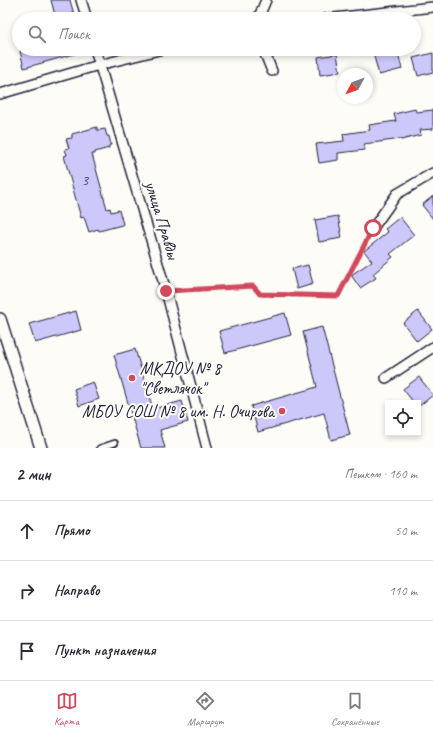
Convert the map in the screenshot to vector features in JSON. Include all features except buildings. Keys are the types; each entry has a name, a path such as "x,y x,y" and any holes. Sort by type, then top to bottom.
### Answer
{"street":[{"path":"81,0 84,12"},
{"path":"261,12 266,0"},
{"path":"388,12 433,7"},
{"name":"улица Правды","path":"97,56 166,291 207,448"},
{"path":"0,94 135,56"},
{"path":"266,56 272,71"},
{"path":"373,228 397,194 433,174"},
{"path":"0,319 41,448"},
{"path":"386,378 433,347"}],"lane":[{"path":"100,448 116,443"}],"path":[{"path":"166,291 253,286 260,294 338,296 373,228"}],"place":[{"name":"МКДОУ № 8 \"Светлячок\"","path":"132,378"},
{"name":"МБОУ СОШ № 8 им. Н. Очирова","path":"282,411"}],"route":[{"path":"166,291 253,286 260,294 338,296 373,228"}]}
